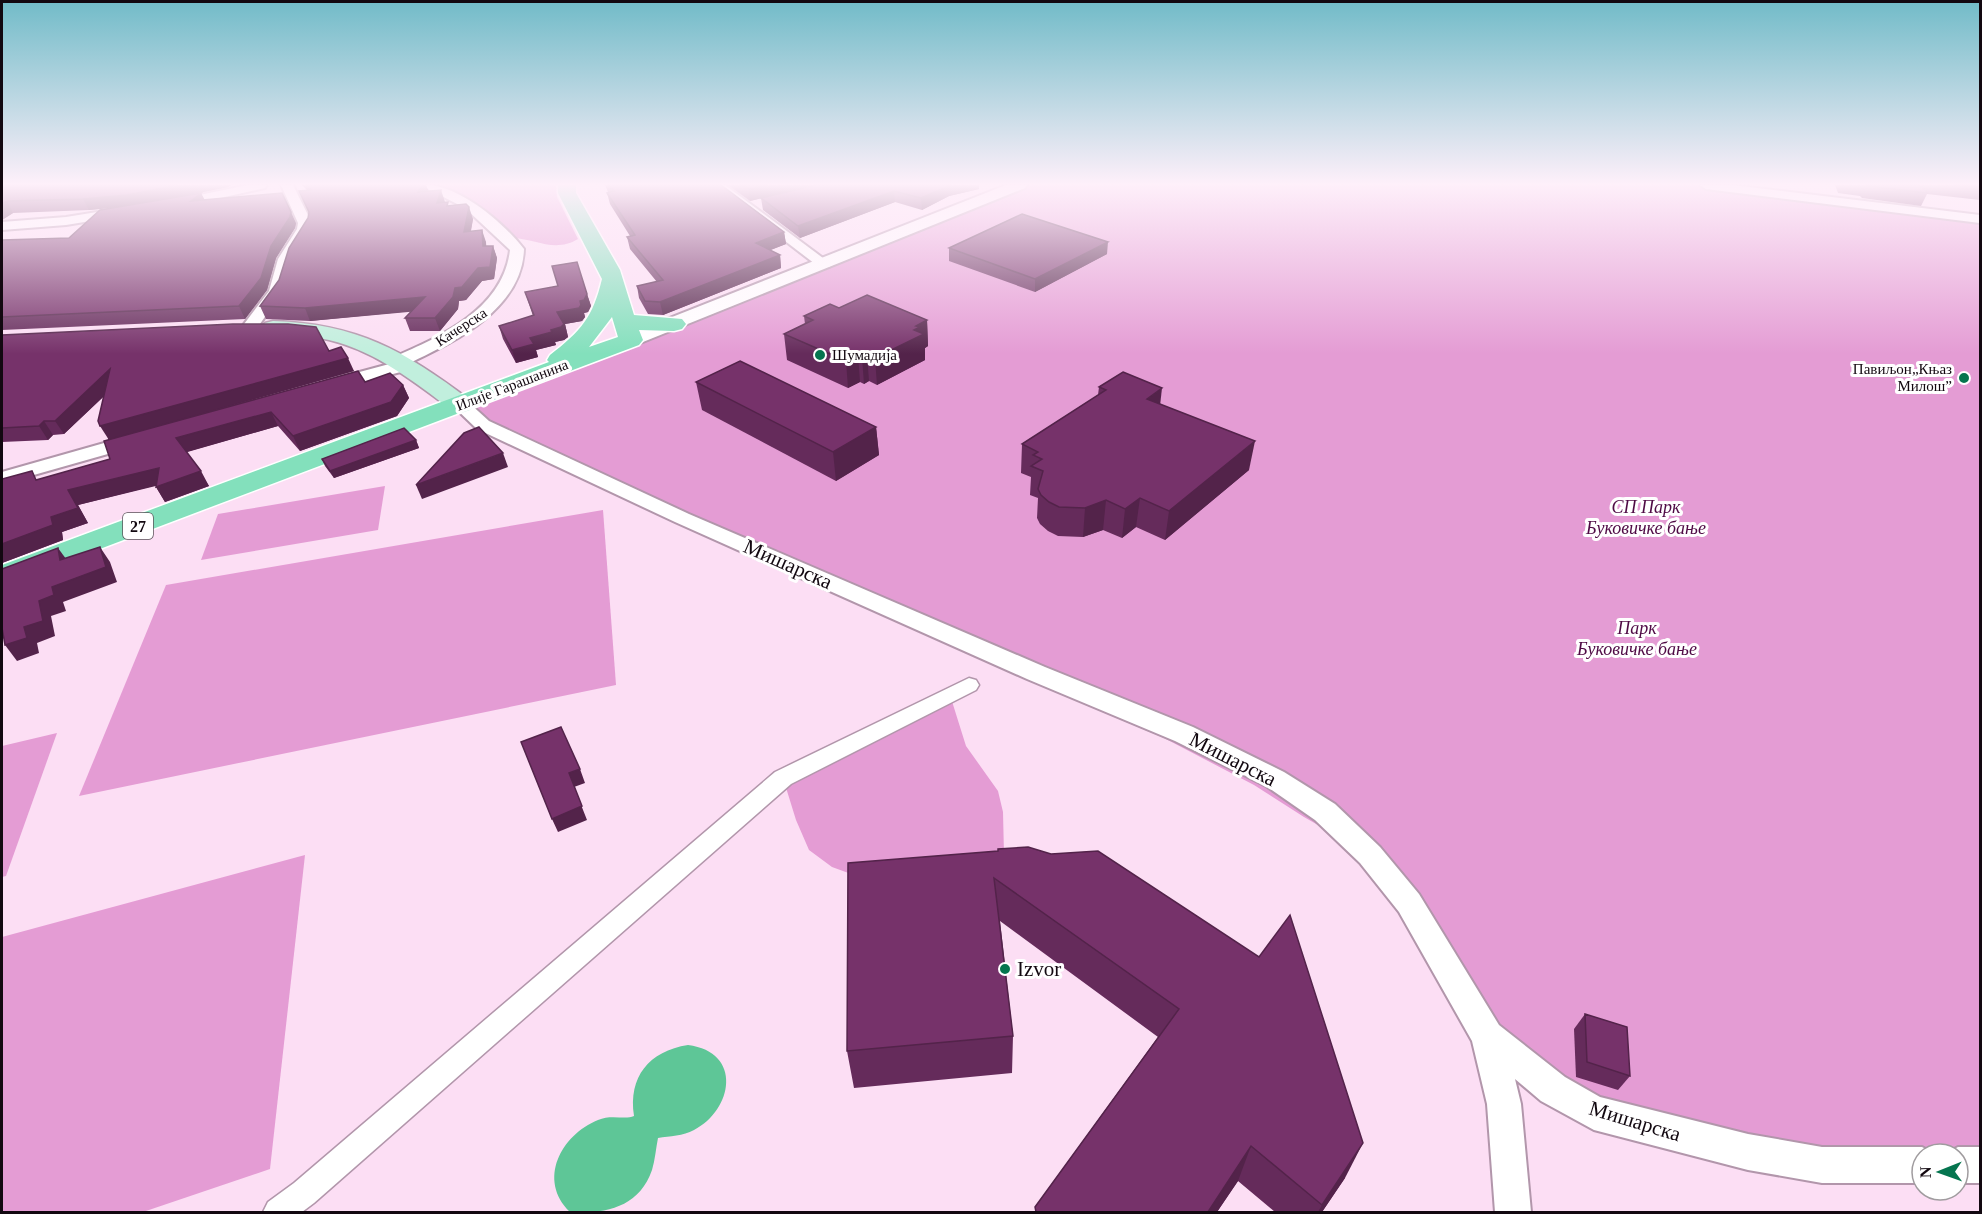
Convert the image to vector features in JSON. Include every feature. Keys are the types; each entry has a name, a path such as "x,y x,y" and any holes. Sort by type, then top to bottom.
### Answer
{"main road":[{"path":"593,242 621,298 624,335"},
{"name":"27","path":"538,375 566,355 600,322 609,301 613,278"},
{"path":"600,322 605,334 624,335 644,324 674,324"},
{"path":"239,328 306,328 341,335 371,345 403,363 461,405"},
{"name":"Илије Гарашанина","path":"2,576 461,405 538,375 624,335"}],"street":[{"path":"239,328 276,291 285,259 296,242"},
{"name":"Качерска","path":"403,363 453,334 491,307 512,277 517,249 509,242"},
{"path":"797,242 824,264"},
{"path":"674,324 878,242"},
{"path":"314,391 403,363"},
{"name":"Мишарска","path":"461,405 483,425 672,513 1036,673 1184,734 1275,779 1325,812 1371,855 1409,903 1487,1036 1553,1089 1594,1113 1748,1152 1822,1166 1910,1166"},
{"path":"2,478 152,436"},
{"path":"278,1212 304,1193 783,778 969,685"},
{"path":"1487,1036 1504,1104 1513,1212"}],"green space":[{"path":"534,242 573,242 561,245"},
{"name":"Парк Буковичке бање","path":"875,242 1980,242 1980,1165 1970,1165 1970,1142 1910,1142 1910,1163 1594,1113 1520,1064 1370,855 1254,785 1164,738 1088,706 1036,673 483,425 461,405"},
{"path":"385,486 378,530 201,560 218,514"},
{"path":"603,510 616,685 79,796 166,585"},
{"path":"950,695 966,746 998,791 1003,812 1004,855 873,882 832,867 809,850 796,820 783,778"},
{"path":"57,733 6,876 2,877 2,746"},
{"path":"305,855 270,1169 143,1212 2,1212 2,937"}],"shaded area":[{"path":"688,1045 706,1050 718,1058 724,1070 726,1083 724,1096 717,1109 707,1121 690,1132 658,1138 652,1170 646,1183 630,1200 609,1209 570,1212 560,1199 555,1186 558,1160 564,1147 573,1136 598,1120 608,1117 634,1116 634,1089 644,1068 662,1053"}],"building":[{"path":"2,242 274,242 261,278 239,306 2,317"},
{"path":"293,242 483,242 483,246 493,246 490,267 478,268 462,287 455,288 453,297 435,318 405,318 425,297 305,308 260,306 279,280"},
{"path":"631,242 759,242 756,243 780,255 660,302 645,301 637,286 663,280"},
{"path":"963,242 1108,242 1035,279 949,248"},
{"path":"577,262 587,294 584,300 580,301 579,308 557,312 564,324 561,327 530,338 534,344 512,350 499,326 534,315 525,292 558,286 552,266"},
{"path":"867,295 927,320 916,326 920,327 914,330 924,334 875,358 858,355 846,361 784,334 813,320 804,316 830,304 839,308"},
{"path":"233,324 288,324 316,327 329,351 341,347 348,358 100,426 98,421 110,369 55,421 44,421 39,426 2,428 2,335"},
{"path":"740,361 876,427 833,452 696,382"},
{"path":"358,371 365,382 390,373 403,385 391,402 293,436 271,412 176,438 201,471 156,487 159,468 68,490 78,508 51,517 53,525 2,544 2,479 32,471 36,480 110,459 104,441"},
{"path":"1123,372 1162,388 1147,399 1255,441 1169,511 1140,498 1125,509 1106,500 1085,508 1059,507 1049,502 1038,489 1043,471 1031,466 1042,459 1033,455 1038,452 1022,444 1106,390 1099,387"},
{"path":"479,427 503,453 416,485 464,433"},
{"path":"404,428 416,440 330,471 322,459"},
{"path":"100,547 106,567 52,587 54,595 39,601 43,621 24,627 27,638 5,645 2,628 2,569 58,548 60,560"},
{"path":"561,727 580,769 569,773 582,806 552,819 521,742"},
{"path":"1028,847 1051,854 1098,851 1259,957 1290,915 1363,1143 1322,1205 1251,1146 1208,1212 1036,1212 1035,1207 1179,1009 994,878 1013,1036 847,1051 848,863"},
{"path":"1585,1014 1627,1027 1630,1076 1587,1062"}],"place":[{"name":"Шумадија","path":"820,355"},
{"name":"Павиљон„Књаз Милош”","path":"1964,378"},
{"name":"Izvor","path":"1005,969"}],"park label":[{"name":"СП Парк Буковичке бање","path":"1646,517"}]}
